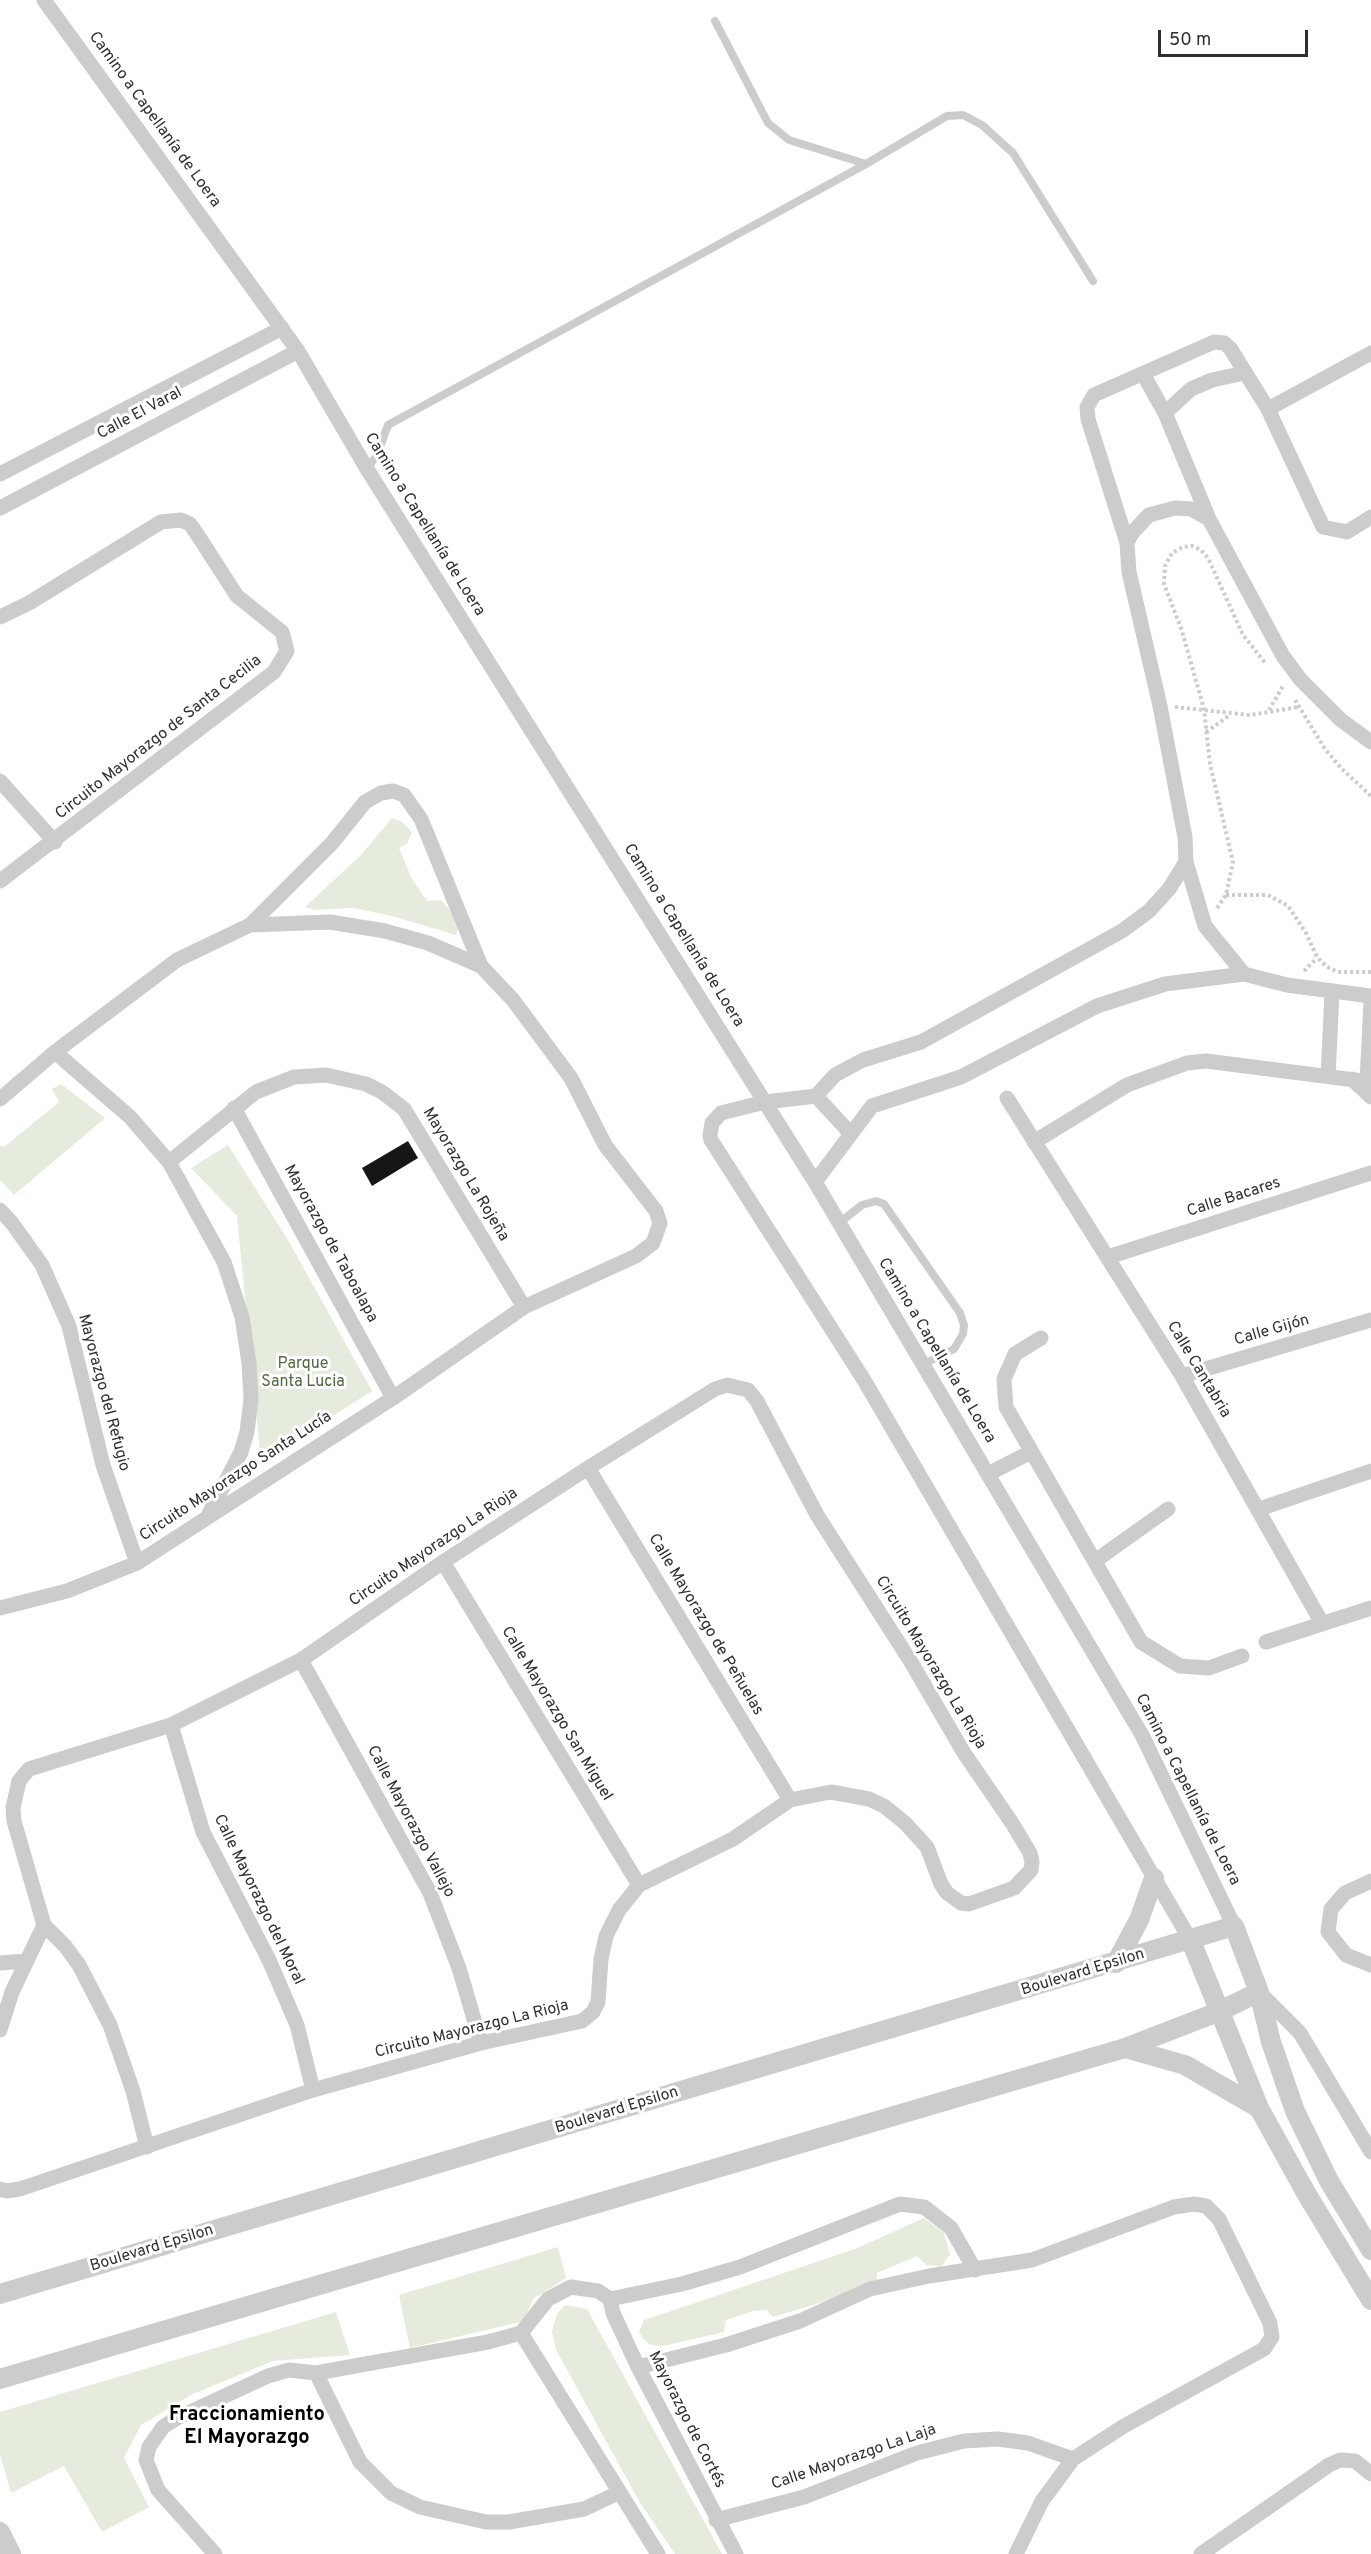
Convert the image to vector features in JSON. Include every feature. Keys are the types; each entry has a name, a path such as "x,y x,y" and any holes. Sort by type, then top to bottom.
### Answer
{"street":[{"name":"Camino a Capellanía de Loera","path":"44,0 298,351 367,469 815,1182 1142,1735 1234,1926"},
{"path":"0,474 282,328"},
{"path":"1244,974 1205,926 1186,862 1185,837 1160,706 1129,572 1127,543 1088,419 1087,407 1094,395 1214,342 1224,343 1230,348 1268,409 1323,527 1347,532 1371,517"},
{"name":"Calle El Varal","path":"0,508 298,351"},
{"path":"1268,409 1371,353"},
{"path":"1165,413 1191,389 1212,380 1245,373"},
{"path":"1143,374 1165,413 1209,519 1283,656 1300,679 1341,720 1371,742"},
{"path":"1127,543 1132,533 1149,515 1175,507 1191,509 1209,519"},
{"name":"Circuito Mayorazgo de Santa Cecilia","path":"0,617 29,603 161,522 171,519 190,524 237,596 282,632 286,643 282,662 274,672 55,842 0,881"},
{"path":"0,781 55,842"},
{"name":"Circuito Mayorazgo Santa Lucía","path":"0,1098 55,1052 177,960 250,925 332,843 365,802 381,793 393,791 404,795 421,819 481,966 513,1000 571,1078 605,1145 650,1202 660,1223 653,1243 636,1256 524,1307 393,1398 137,1563 67,1591 0,1608"},
{"path":"1186,862 1169,889 1149,911 1122,931 921,1042 863,1060 835,1075 816,1096 765,1102 721,1113 712,1123 711,1140 864,1380 1191,1941 1259,2108 1306,2193 1371,2300"},
{"name":"Circuito Mayorazgo Santa Lucía","path":"250,925 330,922 385,931 428,943 481,966"},
{"path":"815,1182 872,1106 961,1077 1098,1006 1165,984 1244,974 1332,993 1371,996"},
{"path":"1328,1076 1332,993"},
{"path":"1371,1003 1363,1081 1371,1097"},
{"path":"55,1052 130,1118 169,1162 224,1262 242,1317 249,1363 250,1399 247,1432 241,1452 207,1516"},
{"path":"1034,1142 1127,1085 1187,1063 1206,1061 1363,1081"},
{"name":"Mayorazgo La Rojeña","path":"169,1162 256,1092 294,1077 326,1075 366,1084 382,1092 404,1109 524,1307"},
{"path":"816,1096 851,1134"},
{"name":"Calle Cantabria","path":"1007,1098 1182,1376 1322,1623"},
{"name":"Mayorazgo de Taboalapa","path":"234,1108 393,1398"},
{"name":"Calle Bacares","path":"1107,1257 1371,1173"},
{"name":"Mayorazgo del Refugio","path":"0,1210 43,1267 69,1326 103,1465 137,1563"},
{"name":"Calle Gijón","path":"1182,1376 1371,1320"},
{"path":"1041,1338 1015,1354 1004,1379 1006,1407 1141,1641 1180,1666 1209,1668 1242,1656"},
{"name":"Circuito Mayorazgo La Rioja","path":"0,2189 20,2189 147,2147 313,2090 481,2043 574,2024 589,2016 597,2002 601,1959 606,1936 619,1910 639,1885 733,1839 790,1800 831,1792 869,1799 884,1806 922,1841 933,1859 941,1884 947,1893 961,1903 969,1904 1014,1888 1031,1870 1030,1853 964,1753 911,1662 817,1515 757,1401 748,1390 726,1385 716,1389 442,1562 302,1660 171,1725 29,1769 19,1781 12,1808 14,1821 44,1925 65,1946 79,1965 110,2025 133,2091 147,2147"},
{"path":"988,1474 1031,1452"},
{"name":"Calle Mayorazgo de Peñuelas","path":"588,1468 790,1800"},
{"path":"1259,1509 1371,1471"},
{"path":"1095,1561 1168,1509"},
{"name":"Calle Mayorazgo San Miguel","path":"442,1562 639,1885"},
{"path":"1266,1642 1371,1608"},
{"name":"Calle Mayorazgo Vallejo","path":"302,1660 430,1893 459,1968 481,2043"},
{"name":"Calle Mayorazgo del Moral","path":"171,1725 203,1832 269,1960 297,2025 313,2090"},
{"path":"1116,1963 1139,1920 1154,1878"},
{"path":"1371,1881 1345,1893 1332,1909 1328,1932 1346,1955 1371,1965"},
{"path":"1,2026 25,1961 44,1925"},
{"path":"1234,1926 1259,1992 1271,2042 1295,2111 1329,2181 1371,2250"},
{"name":"Boulevard Epsilon","path":"0,2294 1191,1941 1234,1926"},
{"path":"0,1963 25,1961"},
{"path":"0,2379 1125,2048 1218,2012 1259,1992"},
{"path":"1259,1992 1300,2033 1371,2152"},
{"path":"1125,2048 1185,2065 1259,2108"},
{"path":"214,2554 158,2490 146,2460 149,2447 163,2427 246,2384 290,2370 316,2373 412,2357 521,2333 548,2300 565,2289 584,2287 598,2291 610,2299 682,2284 740,2267 900,2204 924,2207 951,2228 975,2270"},
{"path":"638,2367 726,2345 800,2321 870,2289 1049,2255 1174,2207 1202,2205 1219,2219 1274,2332 1270,2342 1264,2349 1124,2426 1073,2459 1042,2500 1016,2554"},
{"name":"Mayorazgo de Cortés","path":"610,2299 613,2313 638,2367 716,2520 736,2554"},
{"path":"521,2333 618,2493 658,2554"},
{"path":"316,2373 360,2462 391,2493 420,2507 486,2522 509,2522 584,2509 618,2493"},
{"name":"Calle Mayorazgo La Laja","path":"716,2520 804,2497 917,2453 964,2441 998,2439 1028,2443 1073,2459"},
{"path":"1201,2554 1329,2465 1340,2460 1355,2461 1371,2474"},
{"path":"0,2532 11,2554"}],"lane":[{"path":"715,21 768,123 789,140 866,164"},
{"path":"367,469 376,455 388,425 866,164 947,116 963,116 982,125 1013,153 1093,281"},
{"path":"838,1223 862,1205 876,1201 884,1204 890,1209 960,1313 964,1325 963,1334 954,1349 924,1364"}],"path":[{"path":"1269,668 1243,635 1208,558 1201,550 1192,546 1183,547 1172,554 1165,566 1164,584 1181,628 1204,709 1212,774 1233,862 1226,895 1268,896 1288,906 1306,933 1317,957 1327,966 1338,972 1371,972"},
{"path":"1279,681 1288,691"},
{"path":"1269,710 1283,686"},
{"path":"1293,696 1325,749 1341,768 1371,796"},
{"path":"1160,706 1250,715 1269,710 1299,707"},
{"path":"1206,732 1231,714"}],"green space":[{"path":"392,818 402,822 412,832 407,844 399,848 412,879 427,901 441,900 450,910 458,929 456,935 392,916 353,908 316,910 305,907 360,856"},
{"path":"61,1084 105,1118 14,1195 0,1180 0,1145 4,1147 59,1102 52,1089"},
{"name":"Parque Santa Lucia","path":"228,1145 288,1240 372,1391 261,1462 237,1216 191,1168"},
{"path":"924,2218 944,2233 950,2254 942,2266 926,2265 917,2256 877,2273 877,2282 839,2297 773,2317 766,2310 753,2311 726,2320 724,2332 663,2346 651,2345 643,2339 639,2331 644,2320 855,2249"},
{"path":"558,2247 566,2278 533,2299 524,2321 410,2348 399,2295"},
{"path":"565,2305 587,2309 722,2554 675,2554 639,2501 556,2350 552,2331 557,2314"},
{"path":"336,2312 350,2355 273,2361 193,2394 141,2425 124,2458 149,2507 102,2532 64,2466 11,2493 0,2455 0,2412"}],"building":[{"path":"408,1141 418,1158 372,1186 362,1168"}],"district":[{"name":"Fraccionamiento El Mayorazgo","path":"247,2428"}]}
